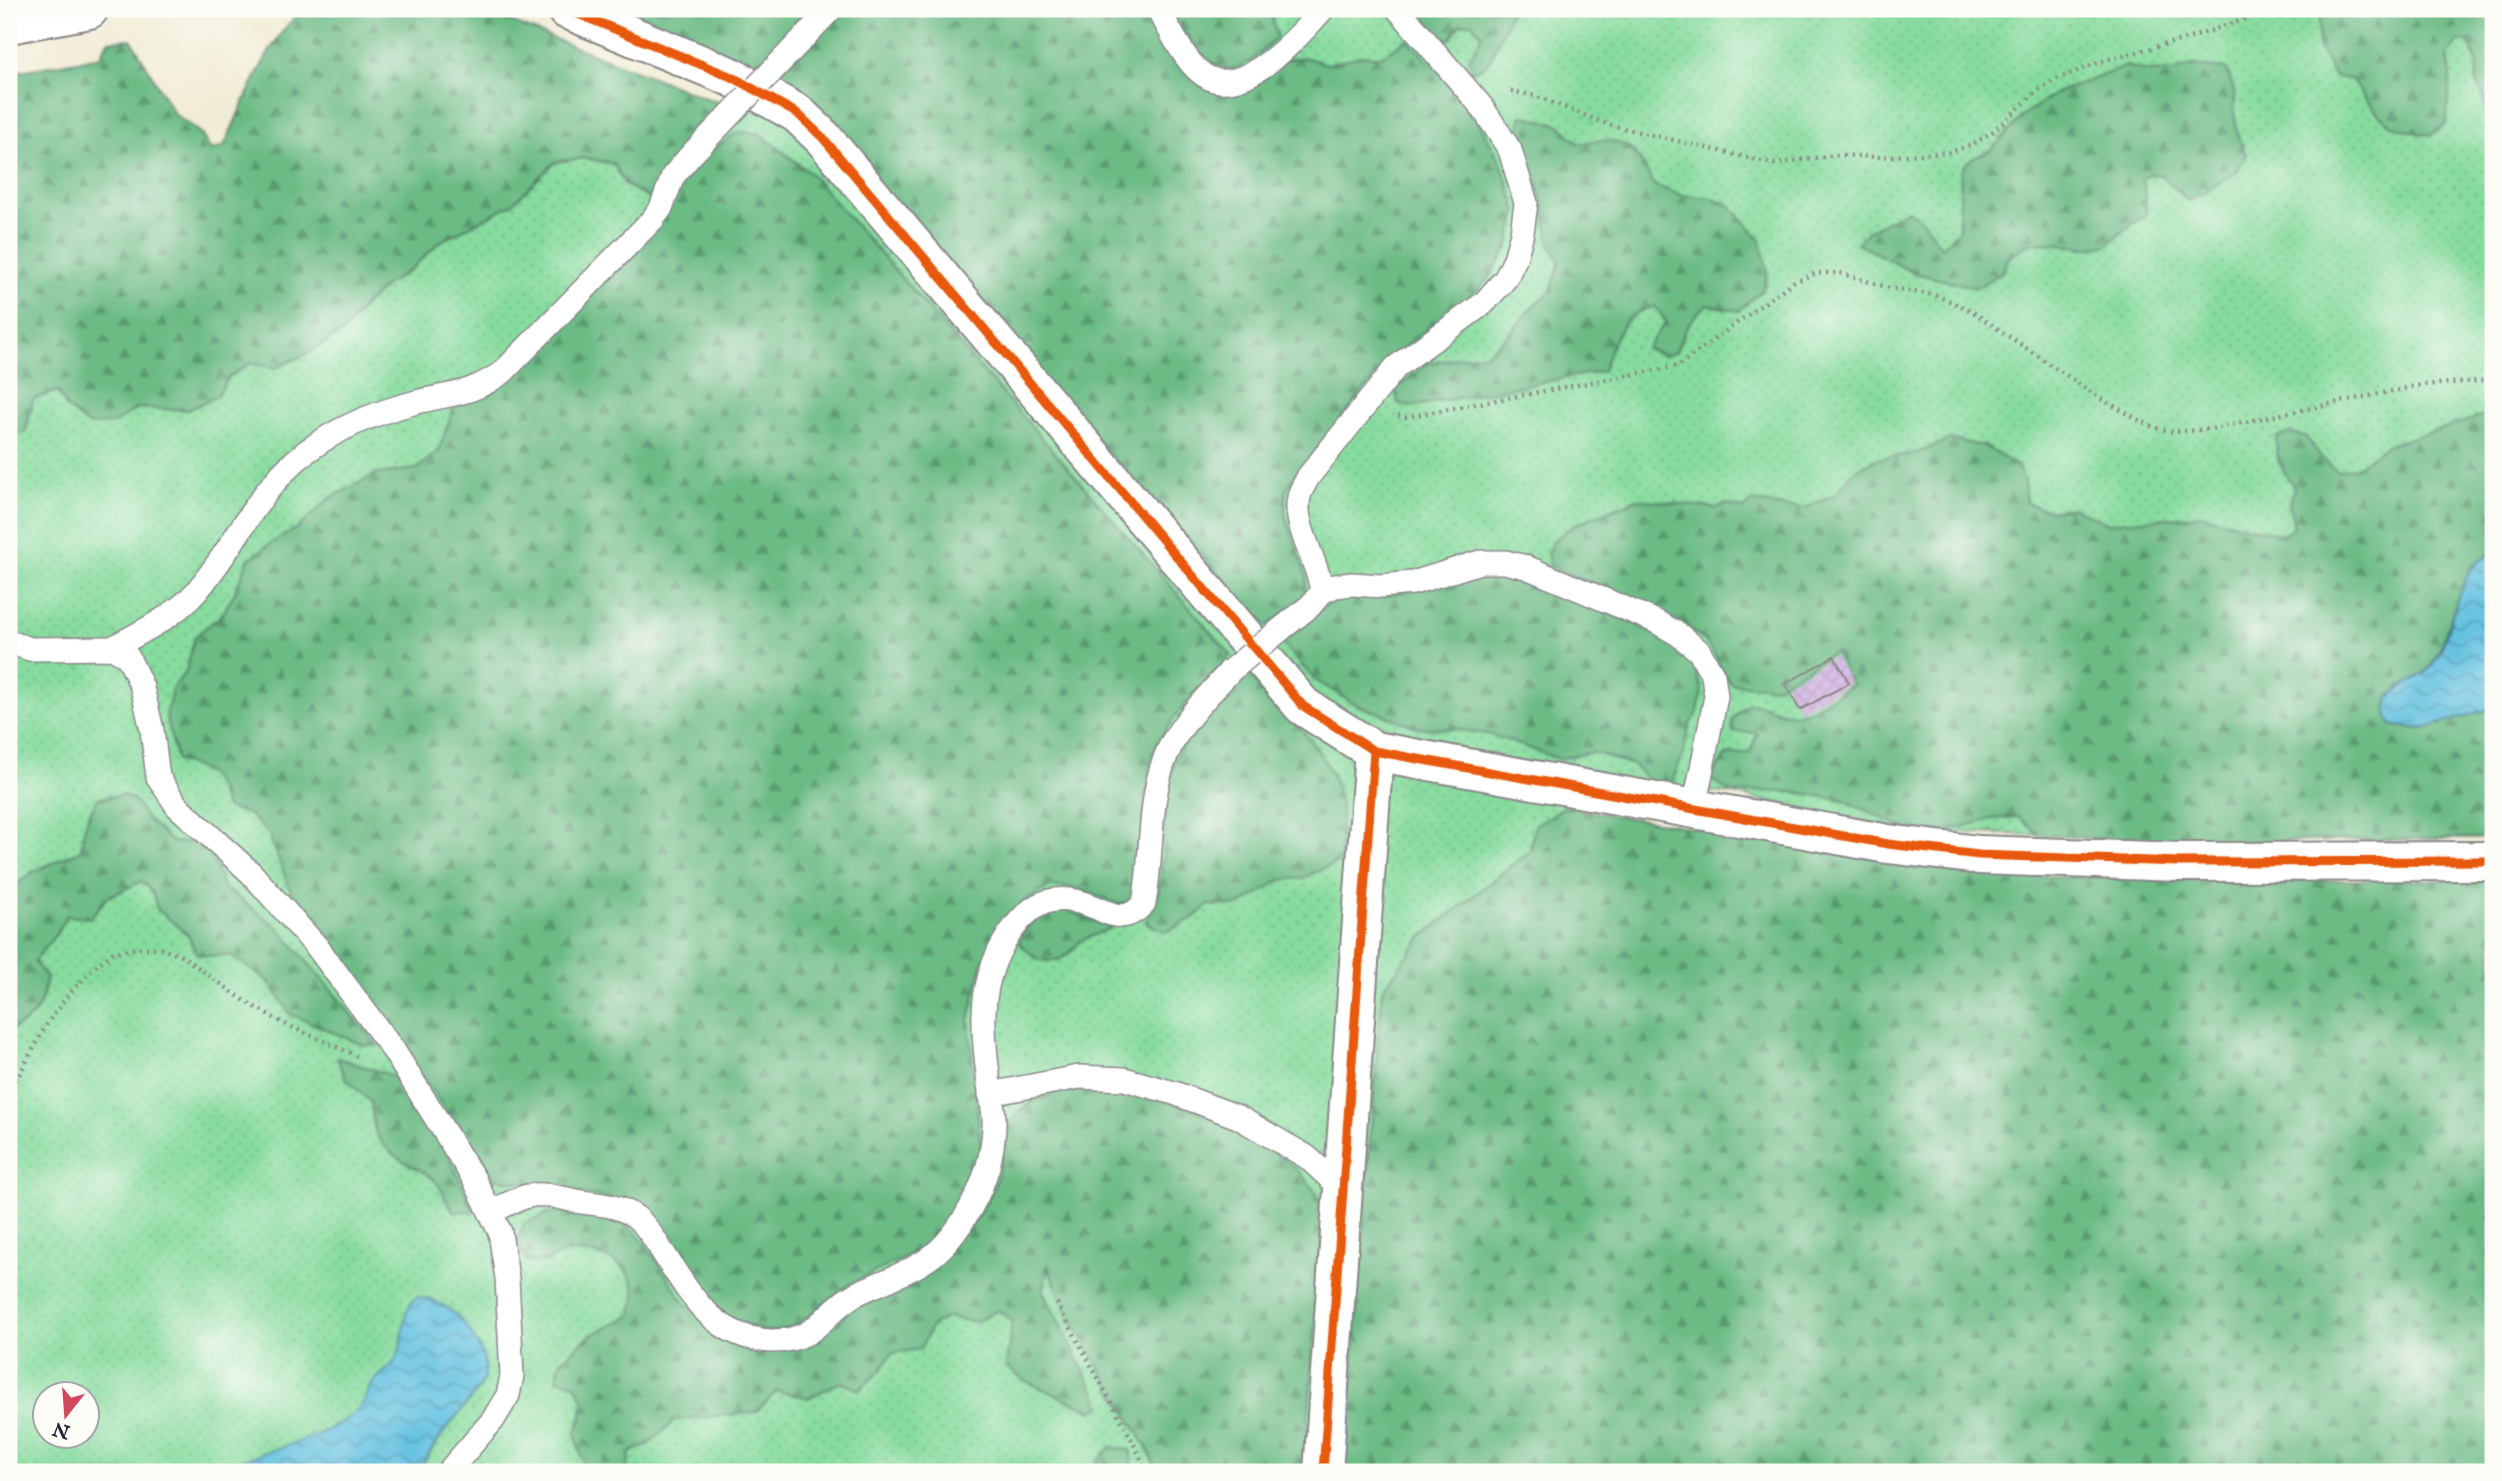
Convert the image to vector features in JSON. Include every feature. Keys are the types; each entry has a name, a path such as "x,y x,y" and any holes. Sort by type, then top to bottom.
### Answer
{"street":[{"path":"9,24 89,9"},
{"path":"566,9 734,78 798,114 832,149 1303,706 1374,751 1888,844 1979,855 2179,862 2493,861"},
{"path":"1322,1472 1374,751"}],"lane":[{"path":"9,642 30,649 112,648 169,615 194,594 264,494 293,462 321,441 353,424 413,403 466,393 503,372 652,220 661,208 673,176 831,9"},
{"path":"1158,9 1192,63 1209,78 1226,82 1243,79 1272,60 1323,9"},
{"path":"1322,592 1320,576 1297,511 1299,496 1308,477 1396,367 1484,303 1506,278 1515,259 1522,233 1526,203 1510,150 1482,107 1398,9"},
{"path":"490,1212 534,1195 621,1208 639,1219 691,1296 709,1317 727,1329 771,1340 793,1338 815,1329 851,1297 927,1260 949,1241 982,1187 990,1157 994,1125 983,1030 984,996 993,965 1008,936 1027,913 1048,899 1064,898 1083,902 1115,915 1125,916 1144,903 1157,785 1164,760 1184,724 1230,671 1310,606 1322,592 1335,586 1413,583 1480,562 1505,562 1526,567 1667,628 1699,651 1713,675 1716,696 1694,809"},
{"path":"112,648 128,657 142,687 152,730 158,777 177,806 251,873 310,938 394,1051 474,1179 500,1233 507,1278 512,1376 508,1395 493,1420 448,1472"},
{"path":"990,1094 1079,1077 1124,1079 1238,1117 1307,1157 1343,1191"}],"path":[{"path":"1459,81 1535,96 1610,125 1774,164 1835,155 1878,157 1951,152 1975,143 1992,132 2040,88 2057,79 2103,61 2193,37 2273,9"},
{"path":"1359,413 1406,417 1678,366 1793,282 1817,273 1840,273 1890,288 1935,295 1970,310 2101,399 2152,427 2173,432 2211,429 2421,385 2493,380"},
{"path":"9,1093 47,1024 68,995 112,953 136,948 159,948 182,956 245,1001 283,1023 350,1055 372,1060 394,1051"},
{"path":"1057,1303 1132,1440 1142,1461 1143,1472"}],"green space":[{"path":"327,9 478,9 724,105 665,170 651,199 625,185 614,164 585,158 555,162 512,204 441,241 411,269 386,285 344,331 304,355 275,368 251,363 229,377 217,396 188,410 137,408 113,424 88,425 66,407 58,391 33,399 26,431 9,441 9,73 100,57 108,41 131,39 174,114 200,133 211,150 224,146 257,74 290,23 300,14"},
{"path":"608,9 818,9 759,71"},
{"path":"818,9 2493,9 2493,838 2171,843 1911,831 1733,794 1670,787 1564,807 1535,825 1530,851 1422,937 1382,990 1344,1472 9,1472 9,441 26,431 33,399 58,391 66,407 113,424 137,408 159,408 217,396 229,377 251,363 275,368 304,355 344,331 386,285 411,269 441,241 512,204 555,162 585,158 614,164 625,185 665,170"},
{"path":"839,9 1144,9 1177,63 1200,86 1219,93 1253,86 1284,60 1304,57 1327,64 1361,56 1382,56 1407,39 1469,104 1501,163 1517,211 1509,245 1490,277 1470,297 1415,338 1378,373 1286,490 1285,514 1307,577 1304,596 1267,627 772,81"},
{"path":"1172,9 1270,9 1277,38 1250,62 1232,70 1205,61"},
{"path":"1411,9 1512,9 1491,58 1484,67 1473,71 1468,59 1482,35 1471,22 1459,25 1451,38 1441,43"},
{"path":"2320,9 2493,9 2493,120 2487,121 2483,96 2476,81 2478,65 2469,42 2459,41 2448,56 2451,75 2446,124 2431,135 2401,129 2383,119 2351,79 2335,77 2318,46"},
{"path":"2127,66 2148,72 2175,71 2193,66 2227,69 2235,94 2234,112 2239,139 2246,154 2237,172 2189,201 2160,175 2149,174 2143,179 2147,215 2107,245 2087,248 2053,243 2027,244 2007,259 2003,271 1977,288 1914,273 1857,243 1868,231 1908,210 1921,219 1942,248 1959,229 1961,171 1968,161 1992,149 2024,115 2056,93"},
{"path":"1522,116 1558,124 1579,144 1607,140 1617,142 1634,152 1654,185 1680,195 1713,198 1728,204 1760,239 1768,272 1763,289 1738,311 1708,305 1688,325 1676,352 1664,356 1646,348 1666,322 1656,307 1644,309 1627,321 1620,330 1603,371 1409,407 1398,403 1395,390 1428,363 1487,353 1510,334 1532,307 1551,291 1560,262 1550,244 1539,188 1517,135"},
{"path":"737,132 759,133 810,173 1231,655 1176,716 1151,758 1135,899 1121,905 1081,890 1048,887 1021,904 983,961 969,1020 981,1150 970,1184 956,1213 940,1236 920,1250 850,1284 794,1327 775,1332 750,1329 731,1319 706,1300 624,1201 494,1178 483,1166 372,1001 298,910 269,834 248,814 226,808 210,776 177,761 166,717 172,689 186,671 195,636 222,615 248,560 299,527 330,498 376,474 417,469 439,450 454,407 491,393 513,374 689,167"},
{"path":"2493,413 2493,555 2481,560 2471,571 2430,667 2398,687 2391,725 2423,729 2493,708 2493,838 2171,843 2040,835 2018,817 1992,819 1943,832 1911,831 1843,800 1794,792 1733,794 1710,779 1726,755 1750,753 1757,733 1733,732 1732,720 1748,703 1791,714 1798,713 1852,685 1835,652 1776,687 1732,684 1722,673 1715,655 1705,641 1681,622 1550,566 1547,553 1555,539 1576,524 1637,499 1716,508 1726,504 1744,509 1753,501 1805,508 1837,494 1852,472 1876,459 1917,453 1950,439 1986,447 2017,466 2024,479 2026,503 2050,511 2073,508 2107,523 2203,515 2282,535 2294,528 2289,502 2294,487 2280,463 2277,437 2290,433 2305,436 2320,456 2337,471 2357,467 2385,446"},
{"path":"1499,571 1525,578 1672,639 1692,661 1702,689 1698,712 1690,724 1683,754 1670,787 1647,779 1633,765 1592,752 1559,759 1492,735 1454,729 1419,728 1357,705 1315,680 1282,643 1333,599 1346,595 1383,597 1471,574"},
{"path":"1246,673 1303,731 1327,765 1340,802 1340,861 1303,878 1281,880 1238,906 1209,905 1192,919 1166,932 1146,923 1158,893 1161,877 1170,775 1188,735"},
{"path":"123,795 134,800 147,819 172,842 197,843 212,857 223,887 278,927 378,1046 363,1045 290,1014 269,982 230,955 197,954 188,935 157,909 153,893 142,881 108,897 90,918 66,916 58,932 34,961 47,978 40,1005 32,1016 9,1031 11,888 33,872 81,850 86,823 98,798"},
{"path":"1564,807 1980,874 2181,880 2493,880 2493,1472 1344,1472 1382,990 1422,937 1530,851 1535,825"},
{"path":"1062,908 1111,928 1080,941 1069,954 1056,961 1038,960 1019,943 1021,936 1035,920"},
{"path":"337,1058 400,1078 445,1148 474,1211 454,1212 432,1178 387,1149 377,1134 371,1102 346,1079"},
{"path":"1103,1088 1181,1105 1229,1124 1274,1151 1295,1168 1325,1207 1305,1459 1300,1472 1156,1472 1150,1453 1069,1316 1048,1268 1043,1291 1102,1406 1092,1411 1023,1380 1006,1366 1012,1321 998,1310 975,1322 947,1317 931,1327 921,1349 892,1353 881,1370 859,1390 841,1382 808,1398 777,1391 756,1412 675,1420 652,1442 630,1453 627,1472 586,1472 575,1434 582,1416 583,1400 575,1384 557,1379 560,1362 589,1336 630,1316 634,1288 630,1276 622,1267 598,1255 570,1252 545,1262 528,1262 517,1243 524,1224 550,1212 601,1214 623,1222 642,1239 686,1305 806,1344 827,1332 856,1305 971,1227 991,1193 999,1171 1005,1132 1016,1114 1033,1101 1056,1093"},
{"path":"1111,1447 1130,1450 1134,1472 1096,1472 1097,1461"}],"water":[{"path":"2493,555 2493,708 2423,729 2391,725 2387,704 2391,697 2428,670 2437,658 2469,572 2480,561"},
{"path":"416,1297 439,1303 458,1317 479,1346 485,1371 478,1390 442,1435 418,1472 217,1472 227,1464 320,1433 352,1414 363,1403 375,1380 395,1361 400,1349 405,1317"}],"building":[{"path":"1834,656 1849,683 1800,710 1785,684"}],"cycle path":[{"path":"566,9 734,78 798,114 823,138 1303,706 1374,751 1888,844 1979,855 2179,862 2493,861"},
{"path":"1323,1472 1374,751"}]}
